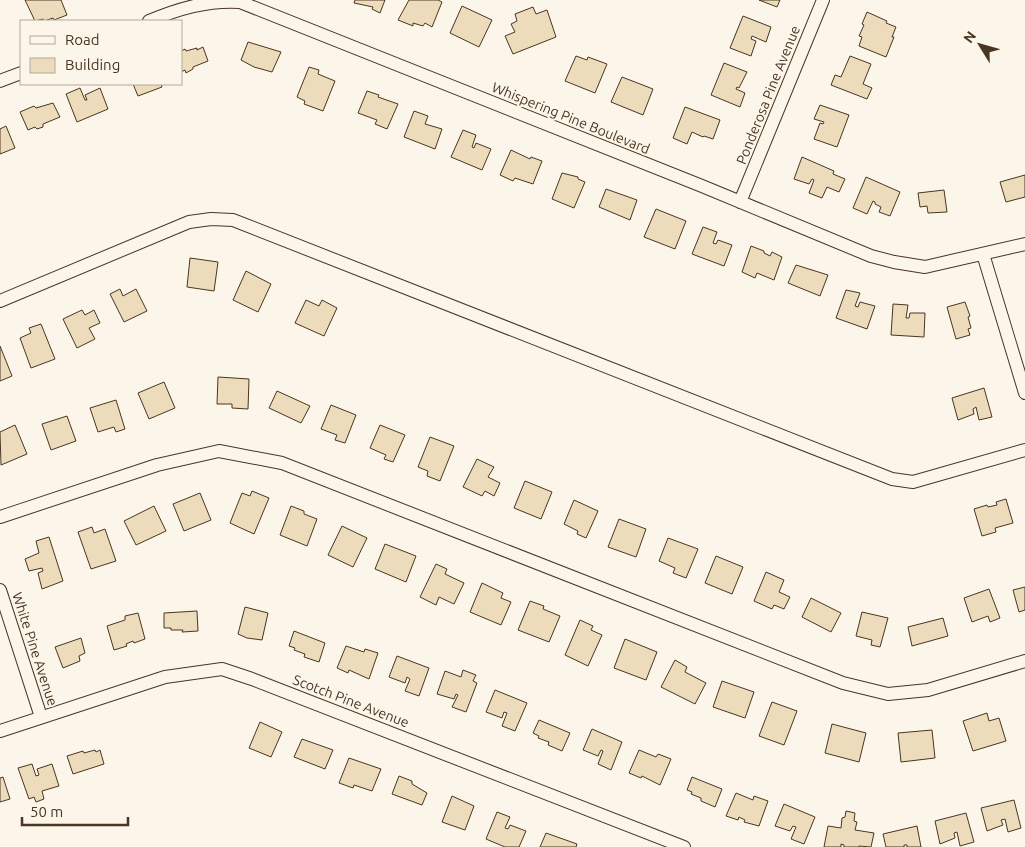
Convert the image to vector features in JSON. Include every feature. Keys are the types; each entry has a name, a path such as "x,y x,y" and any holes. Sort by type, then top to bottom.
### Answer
{"street":[{"name":"Ponderosa Pine Avenue","path":"740,202 823,0"},
{"name":"Whispering Pine Boulevard","path":"151,20 186,6 207,1 240,2 871,256 894,262 925,267 1025,244"},
{"path":"0,82 20,73"},
{"path":"0,301 190,222 211,218 233,220 892,478 913,482 1025,450"},
{"path":"983,254 1025,393"},
{"path":"0,517 157,465 219,451 282,463 843,683 888,694 928,690 1025,661"},
{"name":"White Pine Avenue","path":"0,590 41,717"},
{"name":"Scotch Pine Avenue","path":"0,731 165,677 222,669 262,682 684,847"}],"building":[{"path":"25,0 61,0 67,15 54,20 53,18 35,20"},
{"path":"355,0 385,0 380,13 372,9 373,7 354,3"},
{"path":"409,0 438,0 442,2 432,27 425,23 423,26 413,23 413,26 398,20"},
{"path":"759,0 780,0 777,7"},
{"path":"462,6 492,20 479,47 450,33"},
{"path":"533,7 536,14 547,10 556,37 513,54 505,36 515,32 511,24 517,21 515,14"},
{"path":"867,12 896,27 886,57 859,46 862,37 859,36"},
{"path":"743,16 771,27 766,42 752,36 751,39 756,41 751,56 730,48"},
{"path":"248,42 281,52 272,72 254,67 241,60"},
{"path":"203,47 208,61 193,67 193,69 186,73 185,70 182,72 182,50 197,48 197,50"},
{"path":"576,56 587,60 588,57 607,64 595,93 565,81"},
{"path":"850,56 871,64 863,84 872,88 867,99 831,85 835,75 841,77"},
{"path":"724,63 747,72 739,88 737,87 736,89 745,93 740,107 711,95"},
{"path":"309,67 319,70 318,74 335,81 323,111 304,104 305,101 297,97"},
{"path":"622,77 653,89 643,115 611,102"},
{"path":"133,85 161,85 162,87 138,96"},
{"path":"80,88 85,100 87,100 85,95 100,88 108,109 77,122 66,94"},
{"path":"367,91 398,104 387,129 375,124 377,120 358,113"},
{"path":"53,103 60,117 43,124 43,127 37,129 35,127 28,130 20,112 34,106 36,108"},
{"path":"820,105 849,115 837,147 814,139 820,123 823,124 824,122 814,119"},
{"path":"685,107 720,120 713,139 692,132 687,144 673,138"},
{"path":"414,111 428,116 425,124 442,129 435,149 404,137"},
{"path":"6,126 15,148 0,154 0,129"},
{"path":"463,130 476,135 472,147 474,148 476,143 491,149 482,170 451,157"},
{"path":"511,150 530,159 531,157 542,161 533,184 515,178 513,181 500,175"},
{"path":"802,157 834,171 833,174 845,179 839,192 827,187 822,198 809,193 814,180 812,179 809,184 794,179"},
{"path":"562,173 578,177 578,179 585,182 574,208 552,199"},
{"path":"1025,175 1025,197 1006,202 1000,182"},
{"path":"866,177 900,192 890,216 879,212 881,207 873,201 867,214 853,208"},
{"path":"606,189 637,200 630,220 599,207"},
{"path":"944,190 947,212 928,213 927,206 920,207 918,193"},
{"path":"656,209 686,221 675,249 644,237"},
{"path":"703,227 717,232 713,243 716,244 718,240 732,245 724,266 692,254"},
{"path":"751,246 764,251 764,253 770,256 772,252 782,257 774,280 757,273 755,278 742,272"},
{"path":"190,258 218,262 214,291 187,287"},
{"path":"796,265 828,275 820,296 788,283"},
{"path":"246,271 271,284 258,312 233,300"},
{"path":"120,289 123,296 136,289 147,311 124,322 110,294"},
{"path":"846,290 860,293 855,306 858,307 860,302 875,306 867,329 836,318"},
{"path":"306,300 319,306 322,300 337,308 324,336 295,323"},
{"path":"965,302 970,316 968,317 971,328 968,329 970,335 956,339 947,307"},
{"path":"893,304 908,305 906,318 909,318 910,313 925,313 924,337 891,335"},
{"path":"82,310 85,315 94,310 100,323 89,328 95,339 77,348 63,319"},
{"path":"41,324 55,359 31,368 20,338 31,333 29,328"},
{"path":"0,346 12,376 0,381"},
{"path":"218,377 249,379 248,409 232,408 232,404 217,404"},
{"path":"164,382 175,408 149,419 138,393"},
{"path":"984,388 992,417 979,420 976,407 973,409 974,414 958,420 952,398"},
{"path":"277,391 310,406 301,423 269,408"},
{"path":"116,400 125,429 116,432 114,427 98,432 90,408"},
{"path":"331,405 356,415 345,443 335,440 337,435 321,429"},
{"path":"67,416 76,441 51,450 42,424"},
{"path":"15,425 27,454 1,465 0,432"},
{"path":"380,425 405,435 393,462 384,459 386,455 370,448"},
{"path":"430,437 454,446 440,481 427,476 428,471 418,467"},
{"path":"477,459 494,467 488,477 500,483 494,496 485,491 482,496 463,487"},
{"path":"525,481 552,492 541,519 514,508"},
{"path":"252,491 269,498 254,534 230,523 242,493 250,496"},
{"path":"200,493 211,520 184,531 173,504"},
{"path":"1006,499 1013,523 995,528 996,532 982,536 974,509 987,505 988,507 997,505 996,502"},
{"path":"574,500 598,511 586,538 577,534 578,531 564,524"},
{"path":"154,506 166,531 136,545 124,521"},
{"path":"291,506 317,519 307,546 280,535"},
{"path":"619,519 646,529 636,557 608,547"},
{"path":"342,526 367,538 353,567 328,555"},
{"path":"92,527 94,533 105,529 116,561 91,569 78,532"},
{"path":"49,537 63,581 42,589 38,573 43,571 42,568 29,571 25,559 39,553 36,541"},
{"path":"668,538 698,549 686,578 673,573 675,568 659,561"},
{"path":"385,544 416,556 406,582 375,569"},
{"path":"716,556 743,567 732,594 705,583"},
{"path":"436,564 447,569 445,574 464,583 454,604 439,597 436,605 420,597"},
{"path":"766,572 784,580 779,592 790,597 784,609 774,605 772,609 754,601"},
{"path":"482,583 503,593 501,598 511,602 501,625 470,612"},
{"path":"1025,587 1025,610 1019,612 1013,590"},
{"path":"989,589 1000,618 990,622 988,616 972,622 964,598"},
{"path":"811,598 841,613 831,632 802,617"},
{"path":"530,601 544,606 543,609 560,616 549,642 518,630"},
{"path":"245,607 268,613 262,640 247,638 238,634"},
{"path":"197,611 198,631 182,632 183,630 164,628 164,613"},
{"path":"862,612 888,618 880,647 871,645 872,640 856,636"},
{"path":"138,613 145,639 134,643 133,641 126,644 127,646 114,650 107,626 125,620 125,616"},
{"path":"943,618 948,636 912,646 908,627"},
{"path":"580,620 593,626 591,630 602,635 588,666 565,655"},
{"path":"294,631 325,643 319,662 304,657 305,654 289,646"},
{"path":"81,638 85,653 79,656 80,661 63,668 55,647"},
{"path":"625,639 657,652 646,680 614,668"},
{"path":"346,646 364,652 365,649 378,653 369,679 349,670 348,673 337,668"},
{"path":"397,656 429,668 419,696 405,691 410,679 407,677 405,683 389,677"},
{"path":"675,660 687,667 685,672 706,683 695,704 661,687"},
{"path":"463,670 476,675 473,681 477,683 466,712 452,707 458,695 456,694 454,699 437,694 445,671 461,677"},
{"path":"722,681 754,692 745,718 713,707"},
{"path":"495,690 527,703 515,731 502,726 507,713 504,712 502,718 486,712"},
{"path":"772,702 797,711 784,745 759,736"},
{"path":"987,713 989,721 999,718 1006,741 973,751 963,721"},
{"path":"539,720 570,733 562,751 548,745 549,742 538,738 539,736 533,733"},
{"path":"260,722 282,732 271,757 249,748"},
{"path":"832,724 866,733 859,762 825,753"},
{"path":"592,729 622,742 611,770 598,764 603,751 601,750 598,756 583,750"},
{"path":"932,730 935,758 901,762 898,733"},
{"path":"302,739 333,750 325,769 294,757"},
{"path":"95,750 96,752 100,750 104,764 73,774 67,756 83,751 84,753"},
{"path":"639,750 656,757 658,754 671,759 660,785 642,776 641,778 629,773"},
{"path":"349,758 381,769 372,791 354,785 353,788 339,783"},
{"path":"32,764 36,776 39,775 37,769 52,764 59,786 42,791 44,799 36,802 34,797 29,799 18,768"},
{"path":"399,776 412,781 412,784 427,793 422,805 392,794"},
{"path":"3,777 10,799 0,802 0,778"},
{"path":"692,777 722,789 715,807 701,801 701,798 687,790"},
{"path":"736,793 753,800 754,796 768,801 759,826 744,822 745,820 739,817 738,820 726,816"},
{"path":"452,796 474,806 465,830 442,822"},
{"path":"1014,800 1021,828 1008,832 1005,819 1001,820 1003,825 987,831 981,808"},
{"path":"784,804 815,817 804,844 791,839 796,827 793,826 790,831 775,826"},
{"path":"846,811 855,813 854,821 857,822 855,830 874,833 871,847 844,847 841,844 841,847 824,847 828,826 841,828 842,818 845,817"},
{"path":"497,812 510,817 505,828 508,829 510,825 526,831 519,847 505,847 486,839"},
{"path":"966,813 974,842 960,846 957,832 954,833 955,838 940,844 935,821"},
{"path":"917,826 921,847 907,847 907,845 904,845 904,847 886,847 883,834"},
{"path":"546,833 577,844 576,847 540,847"}]}
